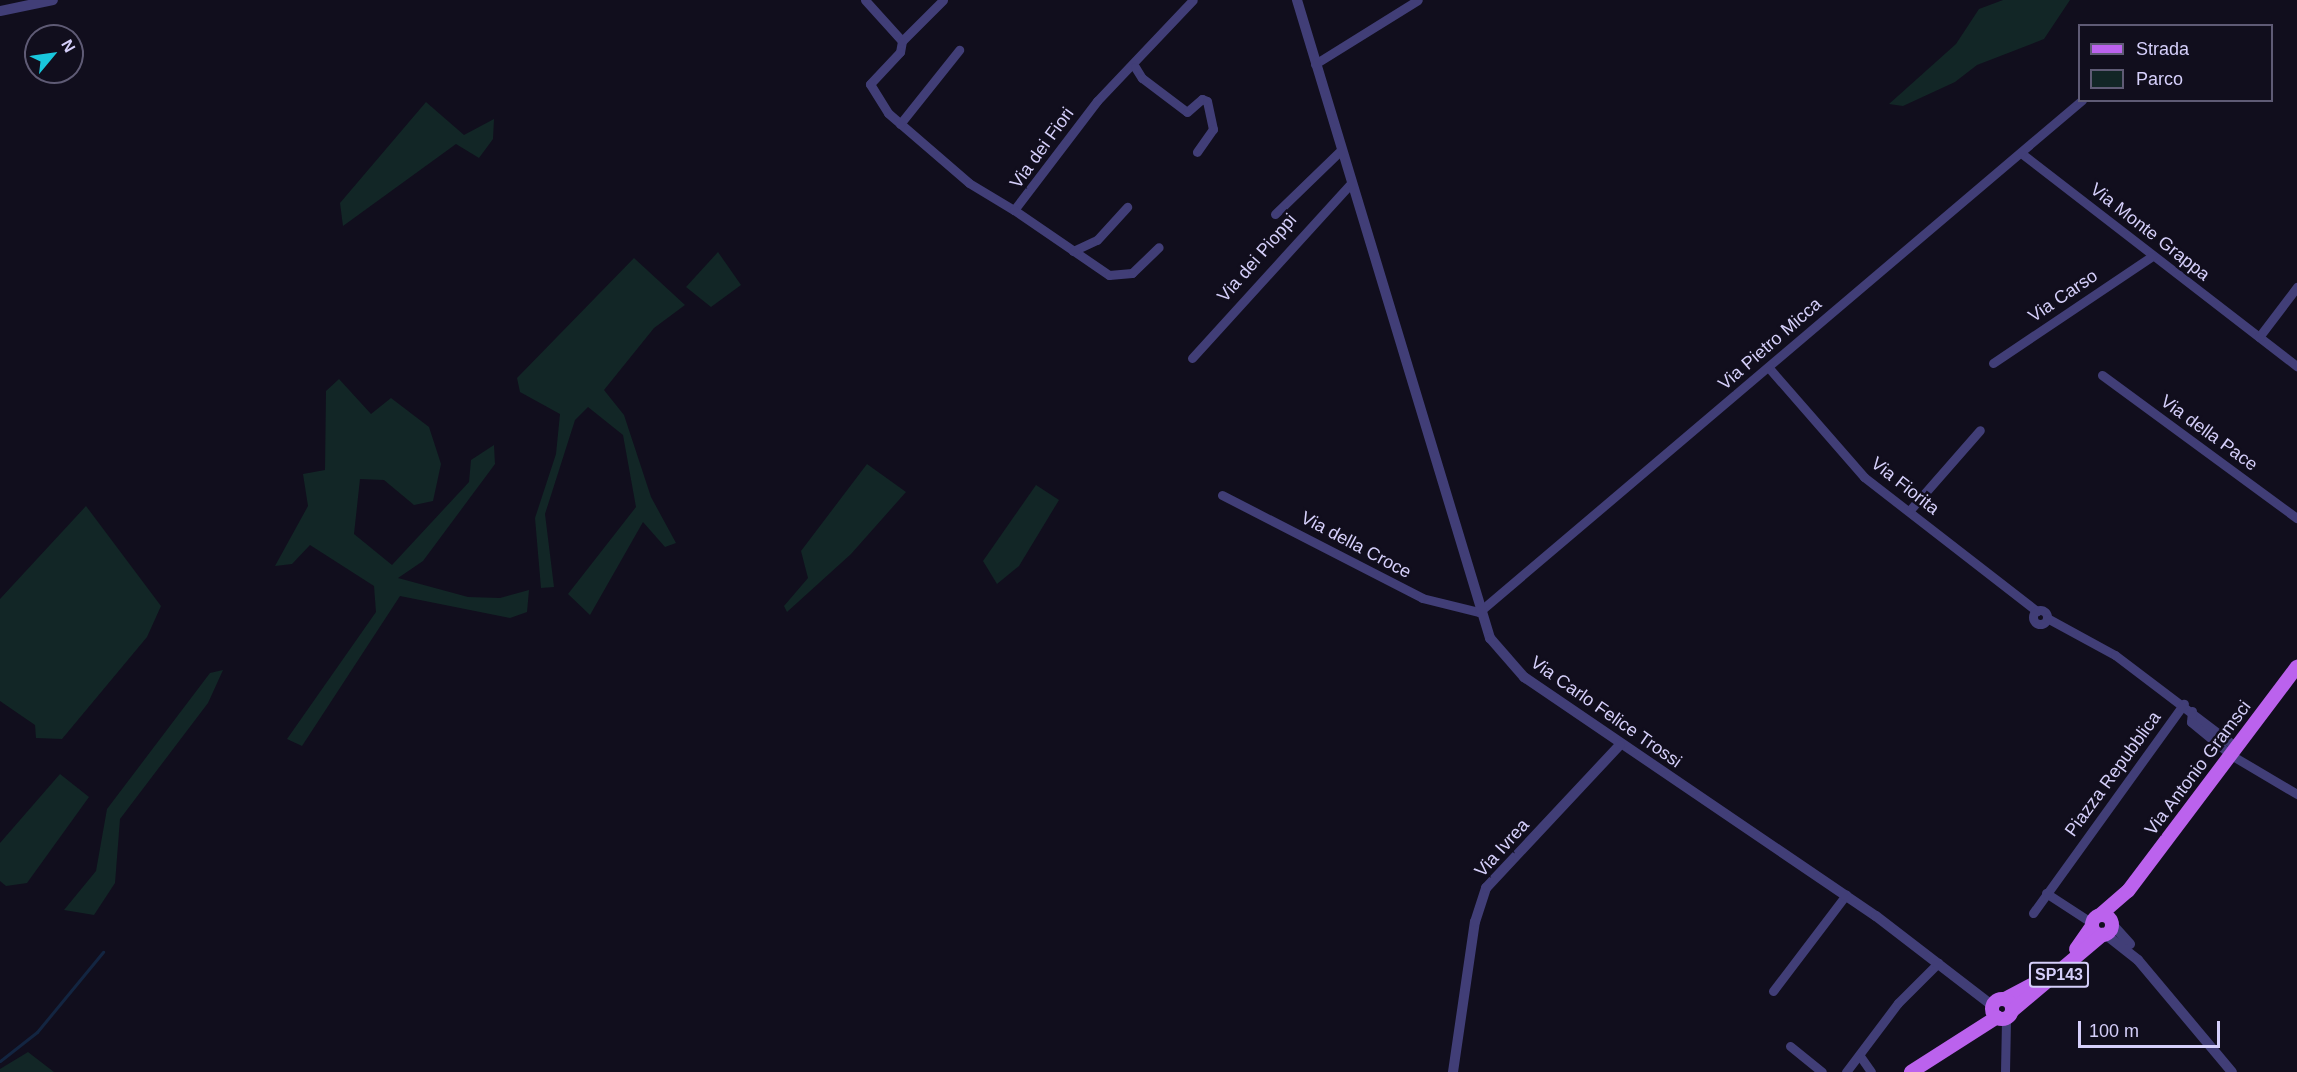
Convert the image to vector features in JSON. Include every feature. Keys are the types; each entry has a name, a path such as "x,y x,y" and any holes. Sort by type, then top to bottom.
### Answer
{"main road":[{"name":"Via Antonio Gramsci","path":"2001,1010 2102,926 2297,668"},
{"name":"SP143","path":"1911,1072 2001,1010"}],"street":[{"path":"0,11 54,0"},
{"path":"865,0 902,41 943,0"},
{"name":"Via dei Fiori","path":"902,41 900,52 870,84 900,124 969,183 1014,210 1097,101 1135,66 1193,0"},
{"name":"Via Carlo Felice Trossi","path":"1297,0 1340,151 1479,612 1507,661 1620,745 1846,895 2001,1010"},
{"path":"1315,64 1418,0"},
{"path":"900,124 958,50"},
{"path":"1135,66 1142,78 1187,111 1202,99 1207,101 1213,129 1197,152"},
{"name":"Via Pietro Micca","path":"1479,612 2080,102"},
{"path":"1275,214 1340,151"},
{"name":"Via Monte Grappa","path":"2020,153 2297,366"},
{"name":"Via dei Pioppi","path":"1192,357 1351,183"},
{"path":"1073,251 1097,240 1127,207"},
{"path":"1014,210 1073,251 1121,277 1132,273 1159,247"},
{"name":"Via Carso","path":"1993,363 2152,256"},
{"path":"2259,337 2297,286"},
{"name":"Via Fiorita","path":"1769,368 1864,477 1910,510 2037,611 2037,623 2047,618 2065,624 2184,704"},
{"name":"Via della Pace","path":"2102,375 2297,518"},
{"path":"1910,510 1980,430"},
{"name":"Via della Croce","path":"1222,495 1422,598 1479,612"},
{"path":"2184,704 2234,751 2297,794"},
{"name":"Piazza Repubblica","path":"2033,912 2184,704"},
{"name":"Via Ivrea","path":"1453,1072 1475,922 1486,888 1620,745"},
{"path":"2046,893 2102,926 2138,960 2232,1072"},
{"path":"1773,991 1846,895"},
{"path":"1846,1072 1898,1003 1938,963"},
{"path":"2001,1010 2005,1072"},
{"path":"1790,1046 1822,1072"},
{"path":"1860,1056 1871,1072"}],"green space":[{"path":"2003,0 2070,0 2044,39 1977,65 1955,82 1903,106 1889,104 1956,44 1979,9"},
{"path":"426,102 464,135 494,119 493,139 479,158 456,144 343,226 340,203"},
{"path":"718,252 741,285 711,307 686,287"},
{"path":"634,258 685,305 654,328 604,390 624,415 651,497 676,543 665,547 643,522 590,615 568,594 636,507 623,435 588,407 575,420 545,514 554,587 541,588 535,518 556,454 560,414 520,392 517,378"},
{"path":"339,379 371,414 391,398 429,427 441,464 433,501 414,505 384,480 360,479 354,534 392,565 469,482 471,460 494,445 495,464 423,561 398,578 468,597 500,598 529,590 527,612 510,618 400,596 302,746 287,739 376,612 374,586 310,545 292,564 275,566 308,506 303,474 325,470 326,391"},
{"path":"867,464 906,492 851,554 787,612 784,606 808,578 801,551"},
{"path":"1036,485 1059,500 1019,566 997,584 983,561"},
{"path":"86,506 161,606 147,637 62,739 36,738 35,725 0,701 0,599"},
{"path":"223,670 208,703 120,819 115,883 94,915 64,910 96,871 107,809 210,673"},
{"path":"60,774 89,797 27,883 6,886 0,881 0,843"},
{"path":"28,1052 54,1072 0,1072 0,1069"}],"waterway":[{"path":"0,1061 37,1032 103,952"}]}
